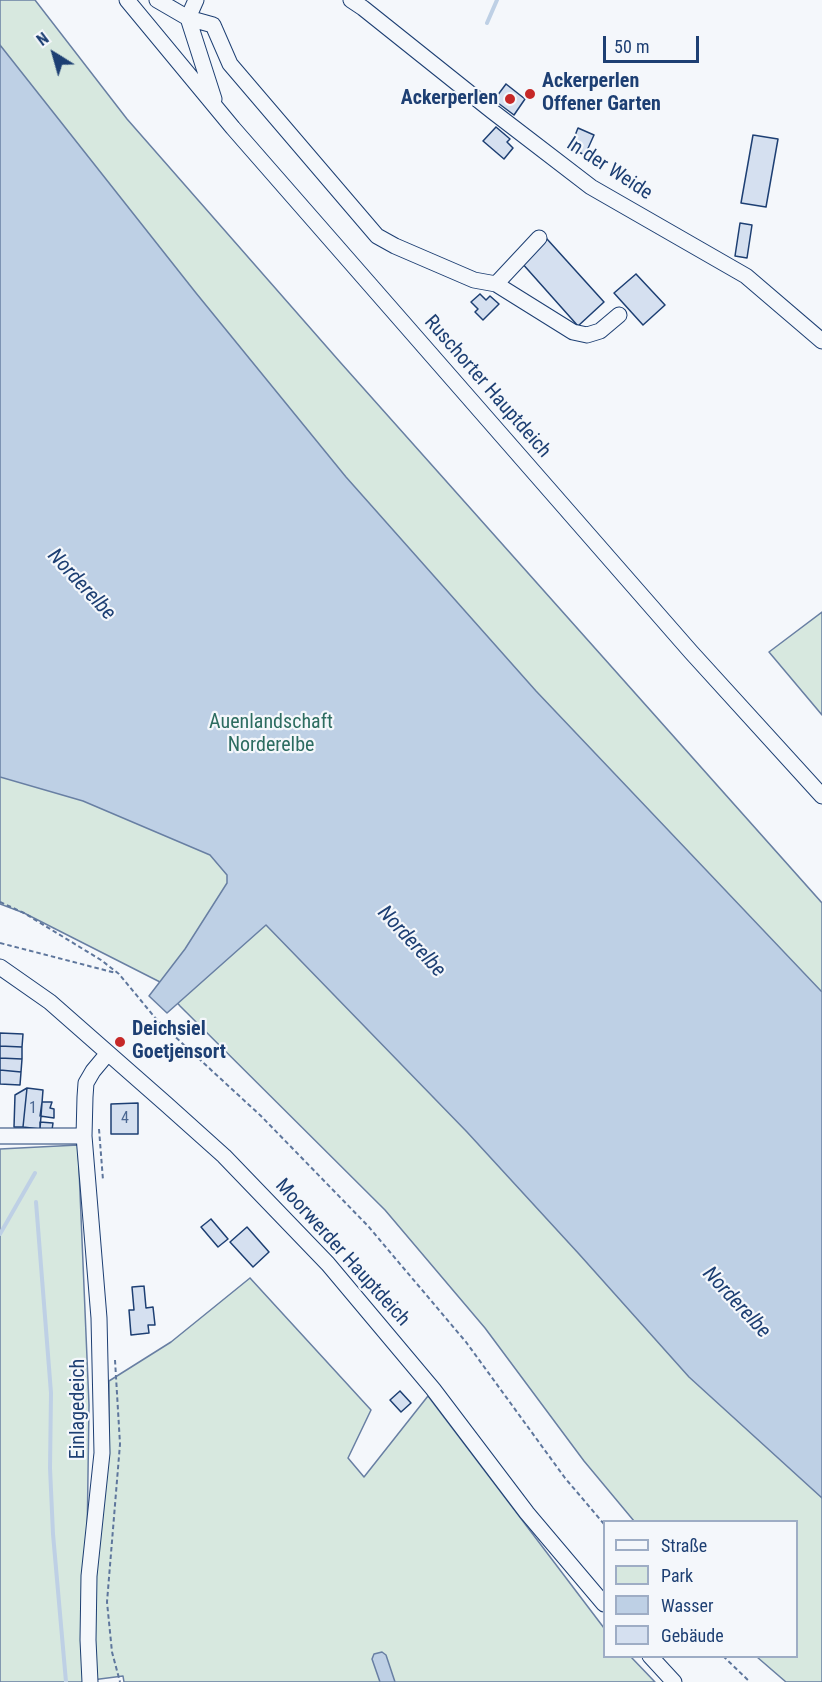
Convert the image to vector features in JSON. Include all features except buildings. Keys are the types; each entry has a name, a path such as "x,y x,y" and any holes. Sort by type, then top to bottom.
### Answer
{"street":[{"name":"Ruschorter Hauptdeich","path":"127,0 233,128 385,303 683,643 822,796"},
{"path":"157,0 189,18 213,25 230,64 377,236 474,280 496,284 573,332 587,335 600,331 619,315"},
{"path":"196,0 189,18 216,105"},
{"name":"In der Weide","path":"351,0 591,187 746,276 822,341"},
{"path":"496,284 539,238"},
{"name":"Moorwerder Hauptdeich","path":"2,972 50,1002 224,1156 328,1264 426,1380 527,1512 603,1603"},
{"name":"Einlagedeich","path":"90,1682 89,1576 102,1453 99,1318 84,1137 86,1083 108,1053"},
{"path":"0,1136 84,1137"},
{"path":"652,1658 674,1682"}],"path":[{"path":"0,902 24,913 101,960 119,974 157,1020 261,1116 368,1226 466,1342 565,1478 603,1523"},
{"path":"0,943 119,974"},
{"path":"725,1658 750,1682"}],"green space":[{"name":"Auenlandschaft Norderelbe","path":"0,0 35,0 127,119 340,362 822,903 822,1682 786,1682 758,1658 798,1658 798,1520 633,1520 584,1461 485,1328 385,1210 180,1006 160,982 24,913 0,904"},
{"path":"822,612 822,715 769,652"},
{"path":"78,1145 89,1405 85,1682 0,1682 0,1149"},
{"path":"250,1278 371,1410 348,1458 364,1477 428,1396 603,1627 603,1658 632,1658 655,1682 124,1682 123,1676 92,1680 94,1578 109,1451 109,1381 171,1342"}],"water":[{"name":"Auenlandschaft Norderelbe","path":"0,45 196,293 346,477 536,691 822,992 822,1498 689,1377 467,1132 266,925 167,1013 149,996 185,949 227,883 227,875 210,855 83,801 0,777"},
{"path":"382,1652 386,1655 395,1682 380,1682 372,1659 374,1654"}],"waterway":[{"path":"487,23 497,0"},
{"path":"0,1234 35,1173"},
{"path":"36,1202 51,1393 50,1468 53,1534 66,1682"}],"place":[{"name":"Ackerperlen Offener Garten","path":"530,94"},
{"name":"Ackerperlen","path":"510,99"},
{"name":"Deichsiel Goetjensort","path":"120,1042"}],"water label":[{"name":"Norderelbe","path":"81,585"},
{"name":"Norderelbe","path":"411,942"},
{"name":"Norderelbe","path":"736,1303"}]}
